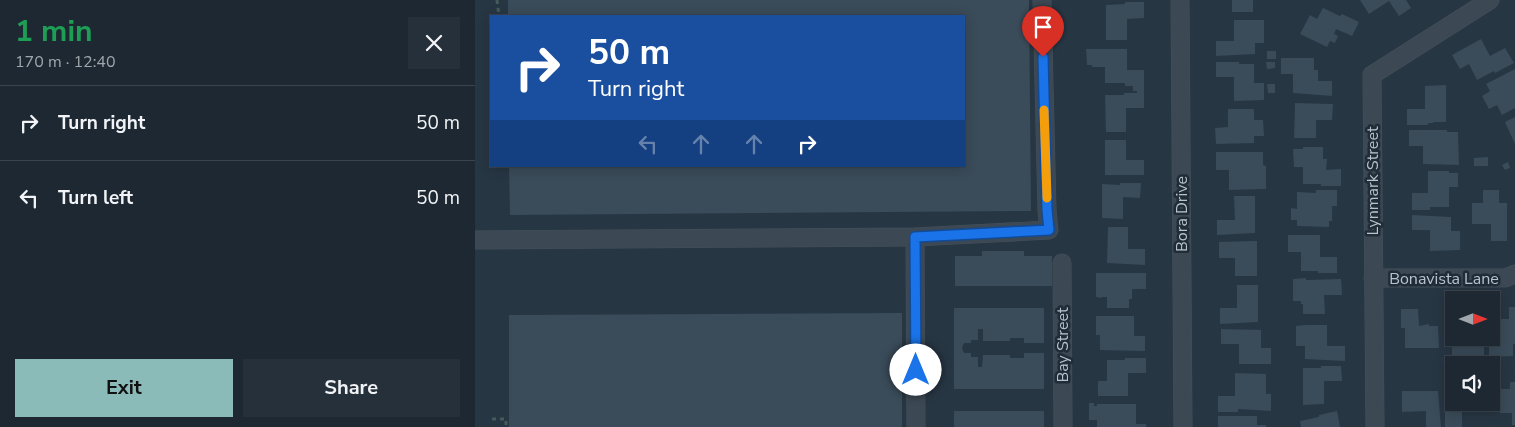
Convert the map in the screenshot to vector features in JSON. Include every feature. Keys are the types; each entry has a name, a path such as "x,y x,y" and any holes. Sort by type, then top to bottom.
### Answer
{"street":[{"path":"475,240 915,237 1049,230 1042,0"},
{"name":"Bora Drive","path":"1180,0 1183,427"},
{"name":"Lynmark Street","path":"1375,427 1371,74 1490,0"},
{"path":"915,237 917,427"},
{"name":"Bay Street","path":"1062,263 1063,427"},
{"name":"Bonavista Lane","path":"1373,278 1505,278 1515,274"}],"path":[{"path":"497,0 499,15"},
{"path":"492,419 505,419 506,427"}],"building":[{"path":"508,0 1029,0 1031,211 510,215 509,167 965,167 965,15 508,15"},
{"path":"1232,0 1253,0 1253,12 1232,12"},
{"path":"1360,0 1406,0 1411,8 1399,16 1389,1 1369,14"},
{"path":"1125,2 1144,2 1144,18 1127,19 1127,40 1106,40 1106,5 1125,4"},
{"path":"1323,8 1359,22 1352,36 1336,29 1334,34 1338,36 1335,43 1330,41 1327,47 1300,34 1310,15 1317,19"},
{"path":"1234,20 1264,20 1264,43 1255,43 1255,54 1216,56 1216,41 1234,41"},
{"path":"1481,39 1490,56 1505,48 1514,63 1477,80 1469,64 1460,69 1452,55"},
{"path":"1086,49 1127,49 1127,70 1144,70 1144,108 1126,108 1126,132 1106,132 1105,95 1124,95 1124,93 1137,93 1137,91 1133,91 1133,86 1125,86 1125,83 1105,83 1105,67 1087,65"},
{"path":"1267,51 1276,51 1276,59 1267,59"},
{"path":"1281,58 1314,58 1314,70 1318,70 1318,81 1332,81 1332,96 1293,93 1293,74 1281,74"},
{"path":"1216,62 1254,64 1254,83 1264,83 1264,100 1234,101 1234,77 1216,77"},
{"path":"1266,62 1275,62 1275,68 1267,69"},
{"path":"1515,69 1515,108 1502,115 1497,105 1489,109 1482,96 1490,91 1486,84"},
{"path":"1267,84 1275,84 1275,93 1268,93"},
{"path":"1446,85 1446,122 1433,122 1428,123 1428,125 1407,125 1407,109 1425,109 1425,86"},
{"path":"1295,103 1333,104 1332,120 1316,120 1316,138 1294,138"},
{"path":"1228,109 1254,109 1254,120 1263,120 1264,136 1254,136 1254,143 1216,144 1215,128 1228,127"},
{"path":"1515,117 1515,144 1505,122"},
{"path":"1409,130 1447,130 1447,132 1458,132 1459,165 1423,164 1423,146 1409,146"},
{"path":"1105,140 1126,140 1126,160 1144,160 1144,175 1105,175"},
{"path":"1303,147 1323,147 1323,159 1327,159 1326,170 1341,169 1341,186 1303,184 1303,167 1294,167 1293,149 1303,149"},
{"path":"1216,152 1263,152 1263,165 1266,166 1266,189 1229,190 1229,170 1216,170"},
{"path":"1488,157 1488,166 1474,166 1474,158"},
{"path":"1508,162 1510,168 1505,170 1502,165"},
{"path":"1428,171 1458,173 1458,187 1449,187 1449,207 1430,207 1430,210 1412,210 1412,193 1428,193"},
{"path":"1120,183 1141,183 1140,198 1123,197 1123,219 1102,218 1102,184 1120,185"},
{"path":"1316,190 1337,190 1337,206 1332,206 1332,221 1329,221 1329,227 1297,226 1297,220 1291,220 1291,208 1297,209 1297,192 1316,193"},
{"path":"1483,190 1499,190 1499,203 1507,203 1507,241 1491,241 1491,224 1472,224 1472,203 1483,203"},
{"path":"1234,196 1255,196 1255,233 1217,235 1217,220 1235,220"},
{"path":"1412,215 1451,217 1451,231 1460,231 1460,250 1430,251 1430,230 1412,230"},
{"path":"1108,227 1128,227 1128,249 1145,249 1145,265 1107,263"},
{"path":"1288,235 1320,235 1320,257 1337,257 1337,273 1301,271 1301,252 1288,252"},
{"path":"1257,241 1257,276 1235,276 1235,258 1219,258 1219,242"},
{"path":"982,251 1024,251 1024,256 1052,256 1052,286 955,286 955,256 982,256"},
{"path":"1096,273 1146,273 1146,289 1132,289 1132,299 1129,299 1129,308 1107,308 1107,297 1096,297"},
{"path":"1306,278 1306,280 1341,279 1342,295 1324,295 1325,314 1303,314 1303,304 1301,304 1301,301 1293,301 1293,279"},
{"path":"1237,285 1258,285 1258,322 1220,324 1220,308 1237,308"},
{"path":"1509,307 1515,307 1515,344 1513,344 1513,356 1489,356 1489,346 1500,346 1500,319 1509,319"},
{"path":"954,308 1044,308 1044,343 1024,343 1024,338 1010,338 1010,341 983,341 983,329 978,329 978,340 964,343 962,348 964,353 971,353 971,357 978,357 978,367 982,367 983,355 1010,355 1010,358 1024,358 1024,353 1044,353 1044,389 954,389"},
{"path":"1401,309 1418,309 1419,326 1429,324 1429,326 1438,326 1439,348 1405,348 1405,328 1401,328"},
{"path":"1444,309 1445,309 1445,329"},
{"path":"902,313 902,427 509,427 509,315"},
{"path":"1096,316 1134,316 1134,336 1145,336 1145,351 1100,350 1100,335 1096,335"},
{"path":"1327,325 1327,346 1345,346 1345,361 1305,359 1305,346 1296,346 1296,326"},
{"path":"1221,329 1261,330 1261,348 1271,348 1271,364 1239,364 1239,344 1221,344"},
{"path":"1452,346 1484,346 1484,356 1452,356"},
{"path":"1125,358 1146,358 1146,373 1128,373 1128,396 1098,396 1098,381 1107,381 1107,360 1125,360"},
{"path":"1321,366 1341,366 1342,381 1324,381 1324,404 1303,405 1303,368 1321,368"},
{"path":"1235,373 1266,374 1266,394 1271,394 1271,411 1238,409 1238,412 1218,412 1218,396 1235,396"},
{"path":"1510,382 1515,382 1515,425 1512,425 1512,413 1500,413 1500,389 1510,389"},
{"path":"1402,391 1438,391 1441,427 1426,427 1426,411 1402,412"},
{"path":"1089,403 1094,403 1094,406 1097,406 1097,404 1136,404 1136,424 1146,424 1146,427 1097,427 1097,420 1089,420"},
{"path":"954,411 1044,411 1044,427 954,427"},
{"path":"1337,411 1340,427 1301,427 1300,421"},
{"path":"1445,411 1482,411 1462,412 1462,427 1445,427"},
{"path":"1218,416 1257,416 1257,425 1266,425 1266,427 1218,427"}],"slow traffic":[{"path":"1044,110 1047,198"}],"route":[{"path":"916,370 915,237 1049,230 1043,57"}]}
